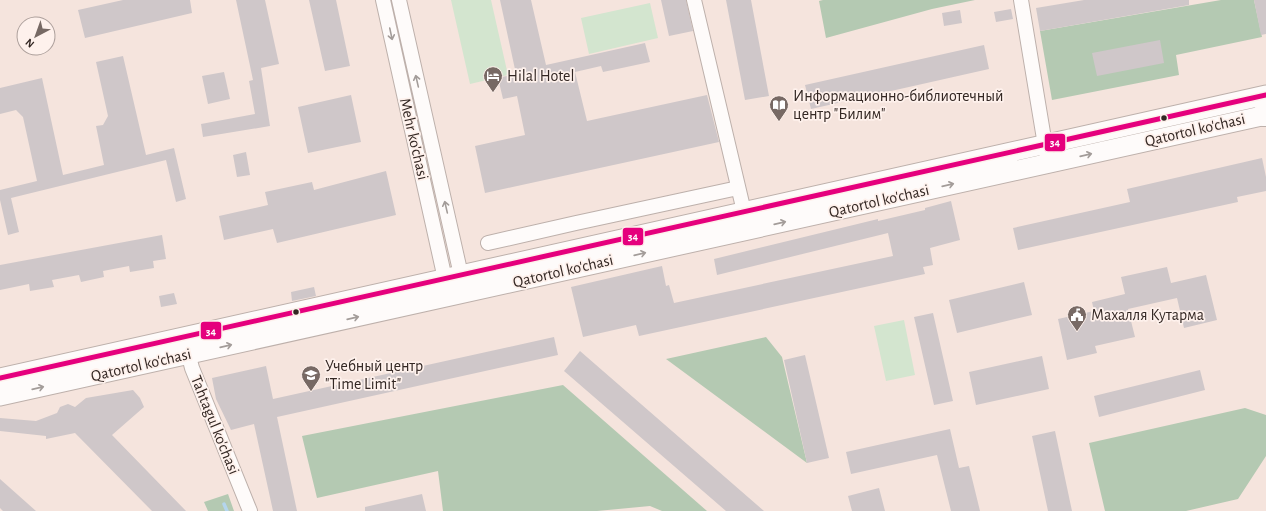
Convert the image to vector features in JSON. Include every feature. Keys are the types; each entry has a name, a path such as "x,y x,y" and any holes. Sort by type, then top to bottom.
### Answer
{"main road":[{"name":"Qatortol ko'chasi","path":"455,286 749,230 1048,163 1265,110"},
{"name":"Qatortol ko'chasi","path":"0,396 186,346 455,286 744,212 1045,144 1265,110"},
{"name":"Qatortol ko'chasi","path":"0,378 186,346"}],"street":[{"name":"Mehr ko'chasi","path":"383,0 455,286"},
{"name":"Mehr ko'chasi","path":"399,0 455,286"},
{"path":"694,0 749,230"},
{"path":"1021,0 1048,163"},
{"path":"488,243 576,222 738,188"},
{"name":"Tahtagul ko'chasi","path":"186,346 192,368 250,511"}],"green space":[{"path":"451,0 491,0 508,75 470,84"},
{"path":"975,0 932,9 826,38 819,1"},
{"path":"1221,0 1254,0 1262,37 1176,55 1179,75 1052,100 1040,31"},
{"path":"650,3 658,38 589,54 581,18"},
{"path":"904,320 915,375 886,381 874,326"},
{"path":"766,337 782,357 807,463 666,359"},
{"path":"563,385 707,511 662,511 650,506 597,511 443,511 438,471 317,498 302,436"},
{"path":"1245,408 1266,415 1266,456 1238,499 1186,511 1105,511 1089,443"},
{"path":"228,494 234,511 208,511 204,502"}],"building":[{"path":"123,0 190,0 192,13 85,38 78,10"},
{"path":"236,0 265,0 279,64 261,68 270,126 203,137 201,124 255,114 249,81 253,80"},
{"path":"309,0 336,0 350,66 325,71"},
{"path":"500,0 531,0 546,65 645,43 650,62 603,72 601,66 575,72 587,121 707,95 719,142 485,193 475,146 525,135 517,96 503,99 498,78 516,74"},
{"path":"661,0 686,0 693,31 669,36"},
{"path":"726,0 751,0 769,96 745,100"},
{"path":"1084,0 1189,0 1189,5 1040,31 1036,8"},
{"path":"1254,0 1266,0 1266,34 1261,35"},
{"path":"1011,9 1013,19 996,22 994,12"},
{"path":"960,10 962,23 944,26 942,13"},
{"path":"1160,40 1164,63 1097,76 1092,53"},
{"path":"984,45 989,69 811,109 805,85"},
{"path":"123,56 146,155 174,148 186,199 176,202 166,160 11,198 19,232 8,235 0,200 0,190 37,181 23,117 16,110 0,114 0,88 42,78 63,175 104,165 96,126 103,125 108,116 96,62"},
{"path":"224,72 230,99 208,104 202,76"},
{"path":"351,95 361,142 308,153 298,107"},
{"path":"246,152 250,175 237,177 233,155"},
{"path":"1262,158 1266,177 1266,191 1237,197 1238,202 1018,250 1013,228 1130,202 1127,189"},
{"path":"386,171 396,215 277,243 273,229 224,240 219,216 268,205 265,192 312,182 314,190"},
{"path":"951,201 960,240 930,248 933,265 923,267 925,274 639,336 636,325 583,337 571,287 662,266 666,286 669,285 674,303 893,256 888,233 717,275 714,259 878,219 878,221 925,210 925,208"},
{"path":"162,235 166,259 153,261 154,268 130,272 129,266 103,271 104,277 81,282 79,275 52,280 54,287 30,291 29,284 0,290 0,265"},
{"path":"1167,267 1171,283 1206,275 1217,320 1184,328 1177,298 1128,309 1135,337 1095,346 1097,353 1067,360 1058,319 1094,311 1092,302 1125,294 1121,277"},
{"path":"1024,282 1032,315 957,333 949,300"},
{"path":"314,287 316,296 292,301 291,292"},
{"path":"174,293 177,304 161,307 159,296"},
{"path":"933,313 953,401 934,405 914,317"},
{"path":"554,337 558,355 277,417 297,511 273,511 254,424 231,430 216,399 212,378 266,366 273,399"},
{"path":"580,351 764,511 726,511 564,371"},
{"path":"805,355 829,458 807,463 784,360"},
{"path":"1042,356 1049,389 976,405 969,372"},
{"path":"1200,370 1205,390 1099,417 1094,396"},
{"path":"133,390 140,398 144,407 112,435 186,511 152,511 75,433 46,439 46,436 0,431 0,418 36,421 57,413 60,407 68,404 75,407 86,398"},
{"path":"950,429 959,468 969,466 980,511 951,511 937,455 851,474 846,452"},
{"path":"1055,431 1072,511 1048,511 1032,436"},
{"path":"0,479 36,511 3,511 0,508"},
{"path":"879,488 885,511 852,511 848,496"},
{"path":"422,494 426,511 365,511 365,507"}],"waterway":[{"path":"224,504 227,511"}],"transit line":[{"name":"34","path":"0,378 1266,95"}],"place":[{"name":"Hilal Hotel","path":"493,93"},
{"name":"Информационно-библиотечный центр \"Билим\"","path":"779,122"},
{"name":"Махалля Кутарма","path":"1077,332"},
{"name":"Учебный центр \"Time Limit\"","path":"311,392"}]}
